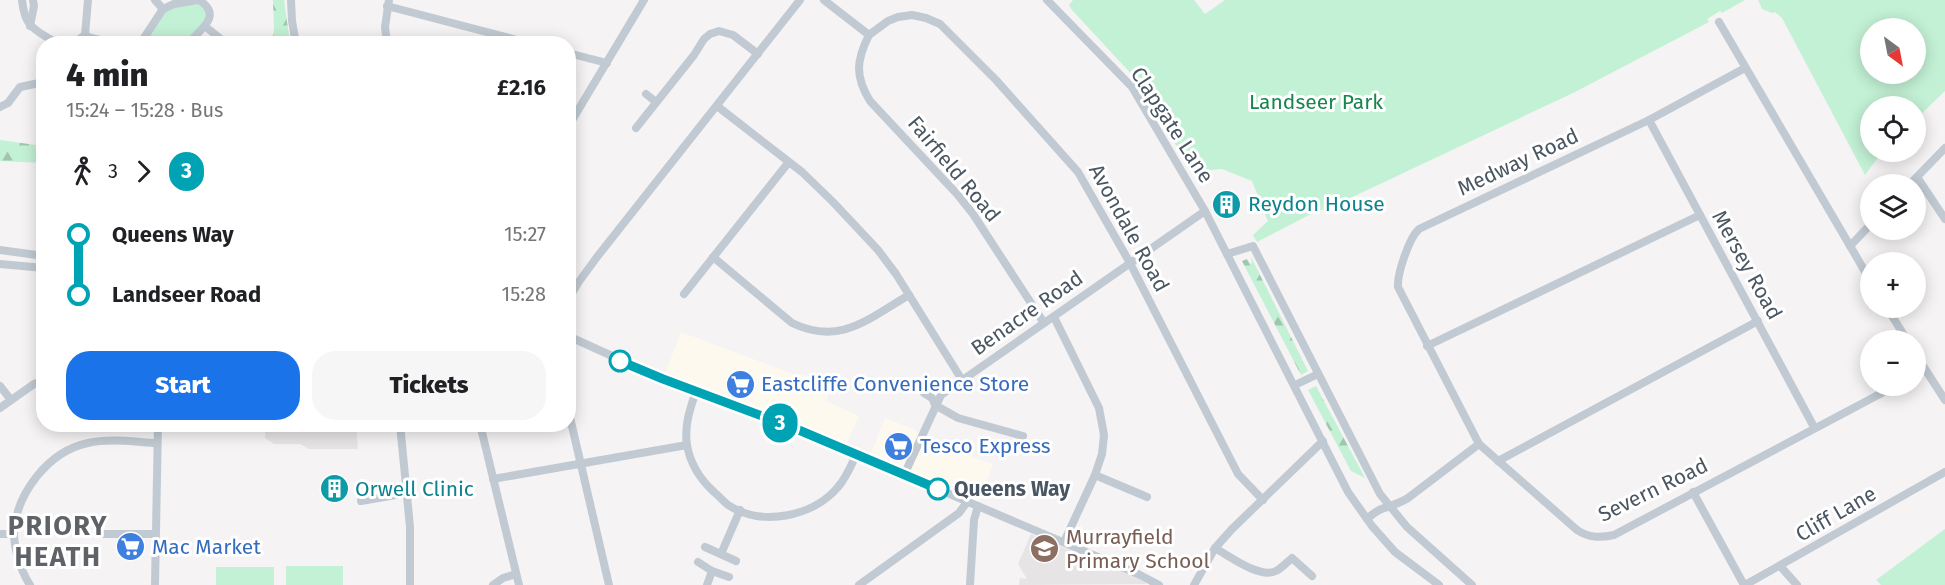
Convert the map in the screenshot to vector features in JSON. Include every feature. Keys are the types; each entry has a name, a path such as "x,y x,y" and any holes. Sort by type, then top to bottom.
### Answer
{"street":[{"path":"22,0 23,14 30,26 46,36"},
{"path":"30,26 33,0"},
{"path":"86,34 88,0"},
{"path":"155,0 163,9"},
{"path":"145,36 163,9 174,4 198,0 206,7 209,14 206,27 194,36"},
{"path":"291,0 295,36"},
{"path":"576,114 644,0"},
{"path":"576,286 800,0"},
{"path":"824,0 869,35"},
{"name":"Clapgate Lane","path":"1047,0 1132,87 1205,211 1348,492 1395,552 1439,585"},
{"path":"386,36 388,3 504,36"},
{"name":"Avondale Road","path":"869,35 888,21 898,17 912,15 940,24 996,80 1078,172 1130,263 1239,474 1263,500"},
{"path":"1719,22 1860,263"},
{"path":"206,27 217,36"},
{"path":"636,128 710,34 719,31 727,32 758,54"},
{"name":"Fairfield Road","path":"869,35 862,50 858,74 870,101 973,214 1044,323"},
{"path":"576,55 607,63"},
{"name":"Medway Road","path":"1427,346 1398,287 1398,280 1415,233 1419,229 1649,120 1745,68"},
{"path":"0,107 8,103 20,87 36,84"},
{"path":"646,94 656,102"},
{"path":"717,106 809,179 878,250 896,274 962,380"},
{"name":"Mersey Road","path":"1649,120 1814,427"},
{"path":"1920,174 1945,148"},
{"path":"684,294 788,163"},
{"path":"1926,190 1945,219"},
{"name":"Benacre Road","path":"904,475 941,395 1205,211"},
{"path":"1427,346 1700,215"},
{"path":"1850,246 1860,236"},
{"path":"1227,254 1253,246 1380,494 1407,528 1472,585"},
{"path":"0,250 36,255"},
{"path":"22,254 22,266"},
{"path":"713,257 792,323 820,333 852,328 909,296"},
{"path":"0,264 36,267"},
{"path":"1054,317 1099,408 1104,435 1102,454 1095,475 1064,542"},
{"path":"1498,461 1758,321"},
{"path":"576,340 628,364 794,428 1064,542 1159,585"},
{"name":"Severn Road","path":"1427,346 1479,444 1577,531 1589,537 1614,535 1875,396"},
{"path":"1926,373 1945,400"},
{"path":"1295,385 1318,374"},
{"path":"0,408 36,383"},
{"path":"919,384 924,393 932,398 935,405 958,418 1023,436"},
{"path":"0,386 11,400"},
{"path":"696,391 687,420 687,445 693,464 704,482 728,504 740,510 761,516 783,516 811,508 830,496 839,487 856,455"},
{"path":"155,585 158,432"},
{"path":"401,432 410,527 410,585"},
{"path":"482,432 519,585"},
{"path":"573,432 609,585"},
{"path":"30,585 20,564 14,534 19,509 36,477 59,457 88,443 125,441 157,443"},
{"path":"1194,585 1215,548 1232,529 1323,441"},
{"path":"1367,519 1376,510 1398,504 1408,498 1479,444"},
{"path":"493,478 687,445"},
{"name":"Cliff Lane","path":"1744,585 1945,472"},
{"path":"1095,475 1146,497"},
{"path":"1694,492 1744,585"},
{"path":"361,501 407,493"},
{"path":"859,585 959,513 967,502"},
{"path":"970,585 974,520 978,506"},
{"path":"721,554 740,510"},
{"path":"959,513 968,515 974,520"},
{"path":"0,534 14,534"},
{"path":"98,534 155,534"},
{"path":"705,547 736,561"},
{"path":"1215,548 1266,573 1276,571 1292,558 1312,576"},
{"path":"698,562 712,571 729,577"},
{"path":"1780,566 1797,585"},
{"path":"707,585 712,571"},
{"path":"493,585 503,578 516,574"}],"shaded area":[{"path":"681,332 796,375 832,381 826,401 859,416 844,450 663,379"},
{"path":"885,418 915,430 925,440 993,464 978,506 868,460"},
{"path":"265,432 357,432 358,449 309,449 300,444 274,444 265,438"},
{"name":"Murrayfield Primary School","path":"1031,534 1147,584 1019,585 1020,578 1027,579 1018,564"}],"green space":[{"path":"198,0 209,14 194,36 145,36 163,9"},
{"path":"273,0 284,0 289,36 273,36"},
{"name":"Landseer Park","path":"1073,0 1194,0 1205,14 1225,0 1745,0 1722,13 1720,11 1707,19 1709,22 1573,93 1346,200 1307,216 1257,242 1253,235 1268,221 1252,181 1222,169 1192,172 1137,80 1072,10 1069,5"},
{"path":"1758,0 1945,0 1945,91 1926,109 1926,96 1860,96 1860,162 1875,162 1864,174 1782,18 1775,12 1762,9"},
{"path":"0,140 36,145 36,163 0,161"},
{"path":"1251,257 1308,371 1301,375 1242,261 1247,259 1251,264"},
{"path":"1316,386 1365,478 1351,471 1308,390"},
{"path":"1945,529 1945,585 1881,585 1876,580"},
{"path":"286,566 343,566 343,585 286,585"},
{"path":"216,567 274,567 274,585 216,585"}],"bus line":[{"name":"3","path":"620,361 794,428 938,489"}],"place":[{"name":"Reydon House","path":"1227,204"},
{"name":"Eastcliffe Convenience Store","path":"740,384"},
{"name":"Tesco Express","path":"899,446"},
{"name":"Orwell Clinic","path":"334,489"},
{"name":"Queens Way","path":"938,489"},
{"name":"Mac Market","path":"131,547"},
{"name":"Murrayfield Primary School","path":"1045,549"}],"district":[{"name":"PRIORY HEATH","path":"58,542"}]}
